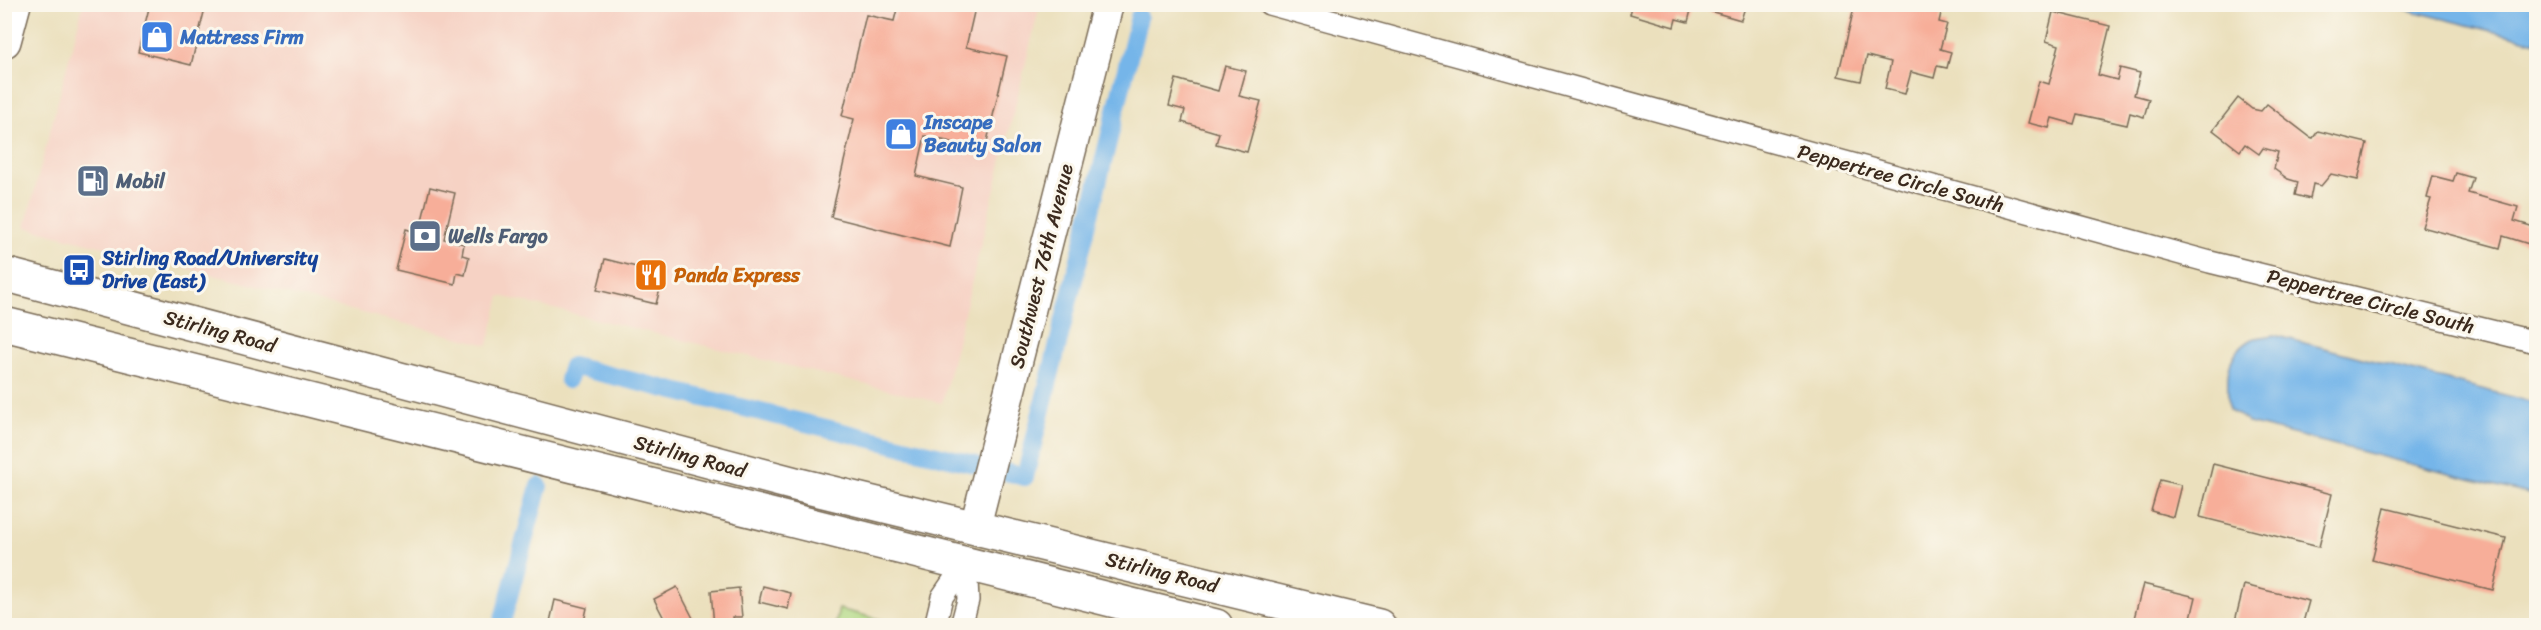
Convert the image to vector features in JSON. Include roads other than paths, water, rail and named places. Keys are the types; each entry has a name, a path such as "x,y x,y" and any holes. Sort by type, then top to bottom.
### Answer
{"main road":[{"path":"4,41 14,4"},
{"name":"Stirling Road","path":"4,274 799,485 1379,626"},
{"name":"Stirling Road","path":"4,324 1216,626"},
{"path":"605,474 628,456 657,447"},
{"path":"966,562 987,548 1023,538"}],"street":[{"name":"Southwest 76th Avenue","path":"975,527 1107,4"},
{"name":"Peppertree Circle South","path":"1269,4 2210,262 2536,342"},
{"path":"934,626 942,597 966,562"},
{"path":"961,626 968,600 966,562"}],"water":[{"path":"2388,5 2536,5 2536,42"},
{"path":"2274,335 2536,403 2536,496 2249,423 2229,409 2228,380 2231,362 2241,346 2250,340"}],"waterway":[{"path":"1006,472 1025,477 1139,17"},
{"path":"568,380 572,366 974,464"},
{"path":"501,626 539,486"}],"place":[{"name":"Mattress Firm","path":"157,37"},
{"name":"Inscape Beauty Salon","path":"901,134"},
{"name":"Mobil","path":"93,181"},
{"name":"Wells Fargo","path":"425,236"},
{"name":"Stirling Road/University Drive (East)","path":"79,270"},
{"name":"Panda Express","path":"651,275"}]}
